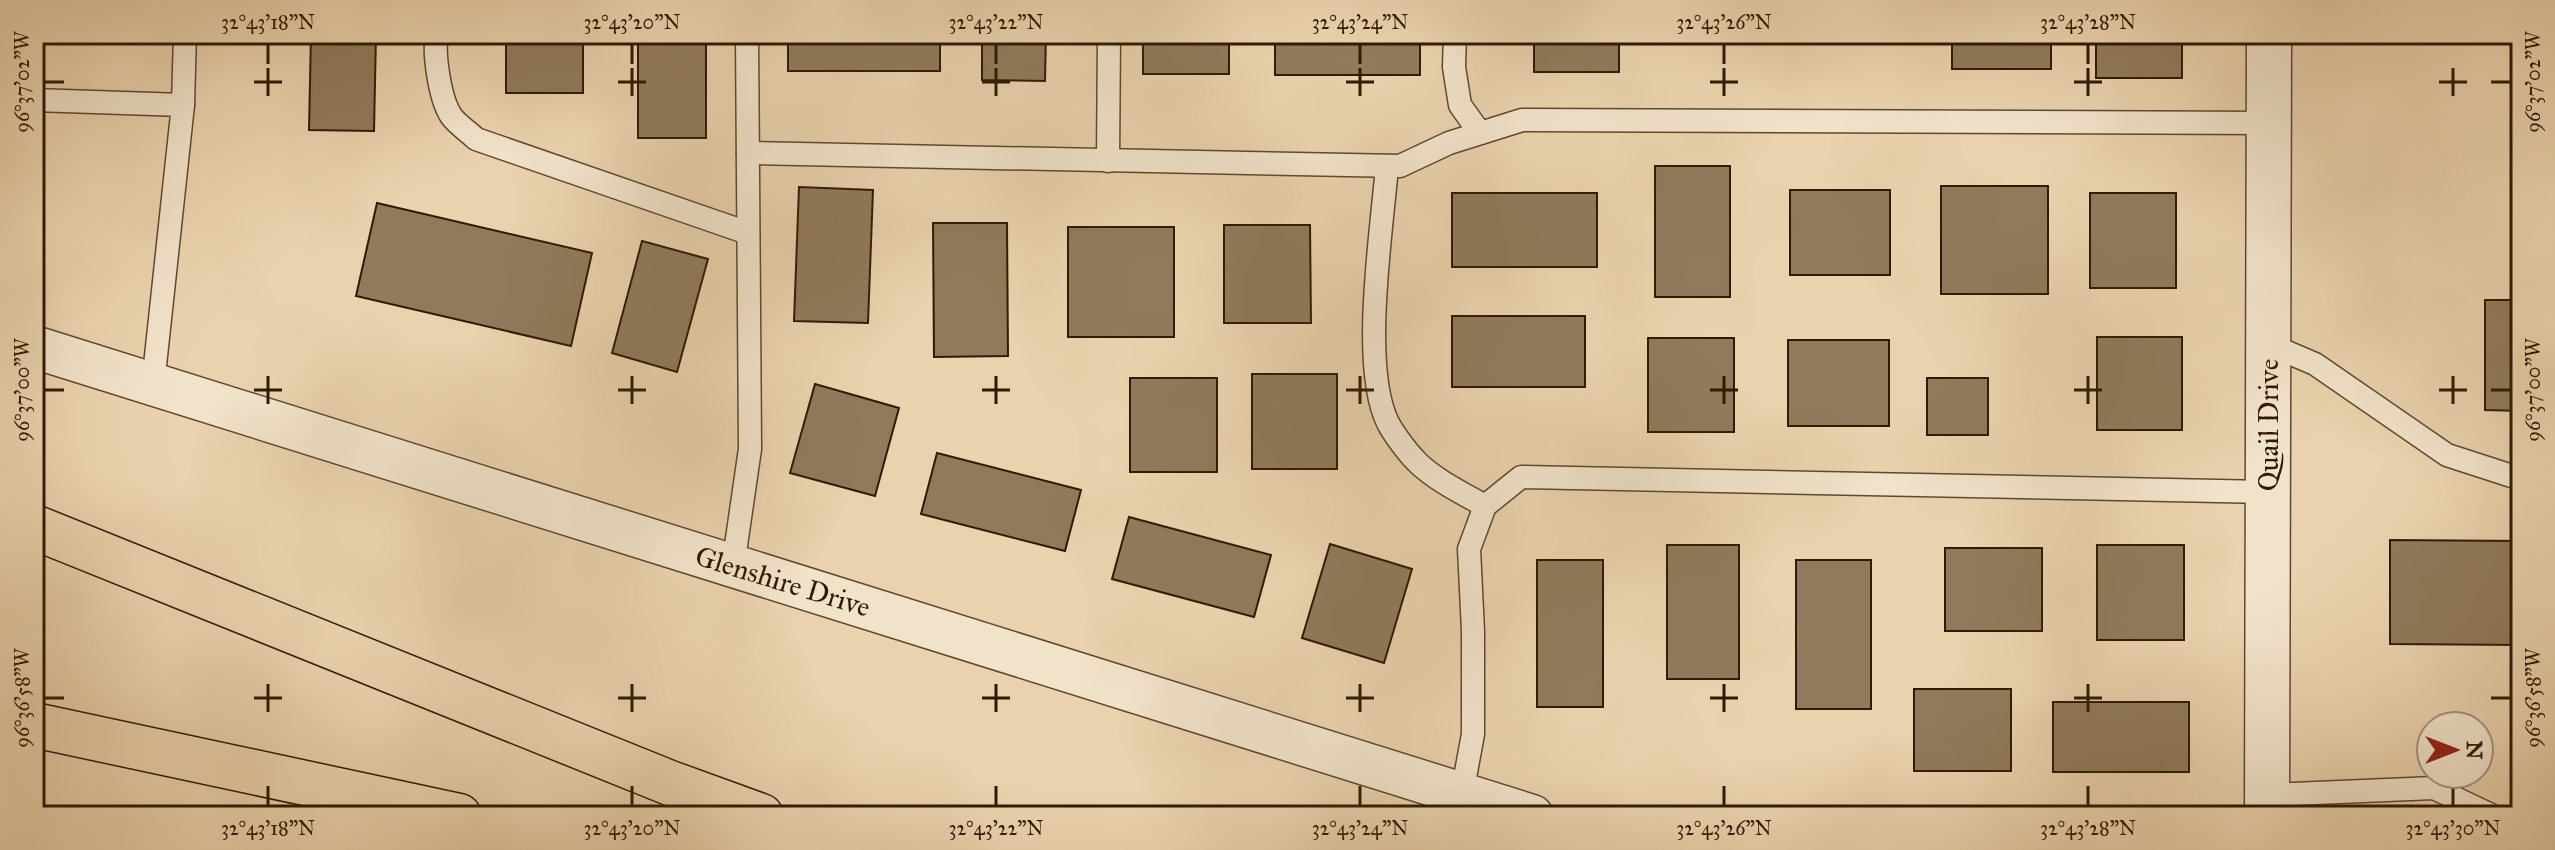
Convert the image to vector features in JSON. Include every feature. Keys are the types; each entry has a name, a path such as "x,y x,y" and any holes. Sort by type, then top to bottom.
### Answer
{"highway":[{"path":"34,527 670,783 761,816"},
{"path":"34,725 459,816"}],"street":[{"name":"Quail Drive","path":"2267,806 2269,34"},
{"name":"Glenshire Drive","path":"34,347 1532,816"}],"lane":[{"path":"153,384 183,105 185,34"},
{"path":"437,34 435,45 444,102 452,118 476,139 748,233"},
{"path":"733,566 750,449 747,34"},
{"path":"1108,161 1109,34"},
{"path":"1455,34 1454,67 1460,105 1480,133"},
{"path":"34,100 183,105"},
{"path":"748,153 1400,166 1449,143 1522,120 2269,123"},
{"path":"1387,166 1375,312 1376,380 1388,423 1417,462 1445,484 1485,506"},
{"path":"2268,344 2315,364 2447,455 2521,479"},
{"path":"1462,794 1473,734 1469,549 1485,506 1521,477 2268,492"},
{"path":"2267,806 2434,788 2493,816"}],"building":[{"path":"311,34 376,34 374,131 309,130"},
{"path":"506,34 583,34 583,93 506,93"},
{"path":"638,34 706,34 706,138 638,138"},
{"path":"788,34 940,34 940,71 788,71"},
{"path":"982,34 1046,34 1045,81 982,80"},
{"path":"1143,34 1229,34 1229,74 1143,74"},
{"path":"1275,34 1420,34 1420,75 1275,75"},
{"path":"1534,34 1619,34 1619,72 1534,72"},
{"path":"1663,34 1764,34 1764,42 1663,41"},
{"path":"1810,34 1911,34 1911,38 1810,38"},
{"path":"1952,34 2051,34 2051,69 1952,69"},
{"path":"2096,34 2182,34 2182,78 2096,78"},
{"path":"1655,166 1730,166 1730,297 1655,297"},
{"path":"1941,186 2048,186 2048,294 1941,294"},
{"path":"799,187 873,190 868,323 794,321"},
{"path":"1790,190 1890,190 1890,275 1790,275"},
{"path":"1452,193 1597,193 1597,267 1452,267"},
{"path":"2090,193 2176,193 2176,288 2090,288"},
{"path":"377,203 592,253 571,346 356,296"},
{"path":"933,223 1007,223 1008,356 934,357"},
{"path":"1224,225 1310,225 1311,323 1224,323"},
{"path":"1068,227 1174,227 1174,337 1068,337"},
{"path":"642,241 708,259 677,372 612,353"},
{"path":"2485,300 2521,300 2521,411 2485,410"},
{"path":"1452,316 1585,316 1585,387 1452,387"},
{"path":"2097,337 2182,337 2182,430 2097,430"},
{"path":"1648,338 1734,338 1734,432 1648,432"},
{"path":"1788,340 1889,340 1889,426 1788,426"},
{"path":"1252,374 1337,374 1337,469 1252,469"},
{"path":"1130,378 1217,378 1217,472 1130,472"},
{"path":"1927,378 1988,378 1988,435 1927,435"},
{"path":"815,384 899,408 875,496 790,473"},
{"path":"937,453 1081,490 1065,551 921,514"},
{"path":"1129,517 1271,555 1254,617 1112,579"},
{"path":"2390,540 2521,541 2521,645 2390,644"},
{"path":"1330,544 1412,569 1384,663 1302,638"},
{"path":"1667,545 1739,545 1739,679 1667,679"},
{"path":"2097,545 2184,545 2184,640 2097,640"},
{"path":"1945,548 2042,548 2042,631 1945,631"},
{"path":"1537,560 1603,560 1603,707 1537,707"},
{"path":"1796,560 1871,560 1871,709 1796,709"},
{"path":"1914,689 2011,689 2011,771 1914,771"},
{"path":"2053,702 2189,702 2189,772 2053,772"}]}
